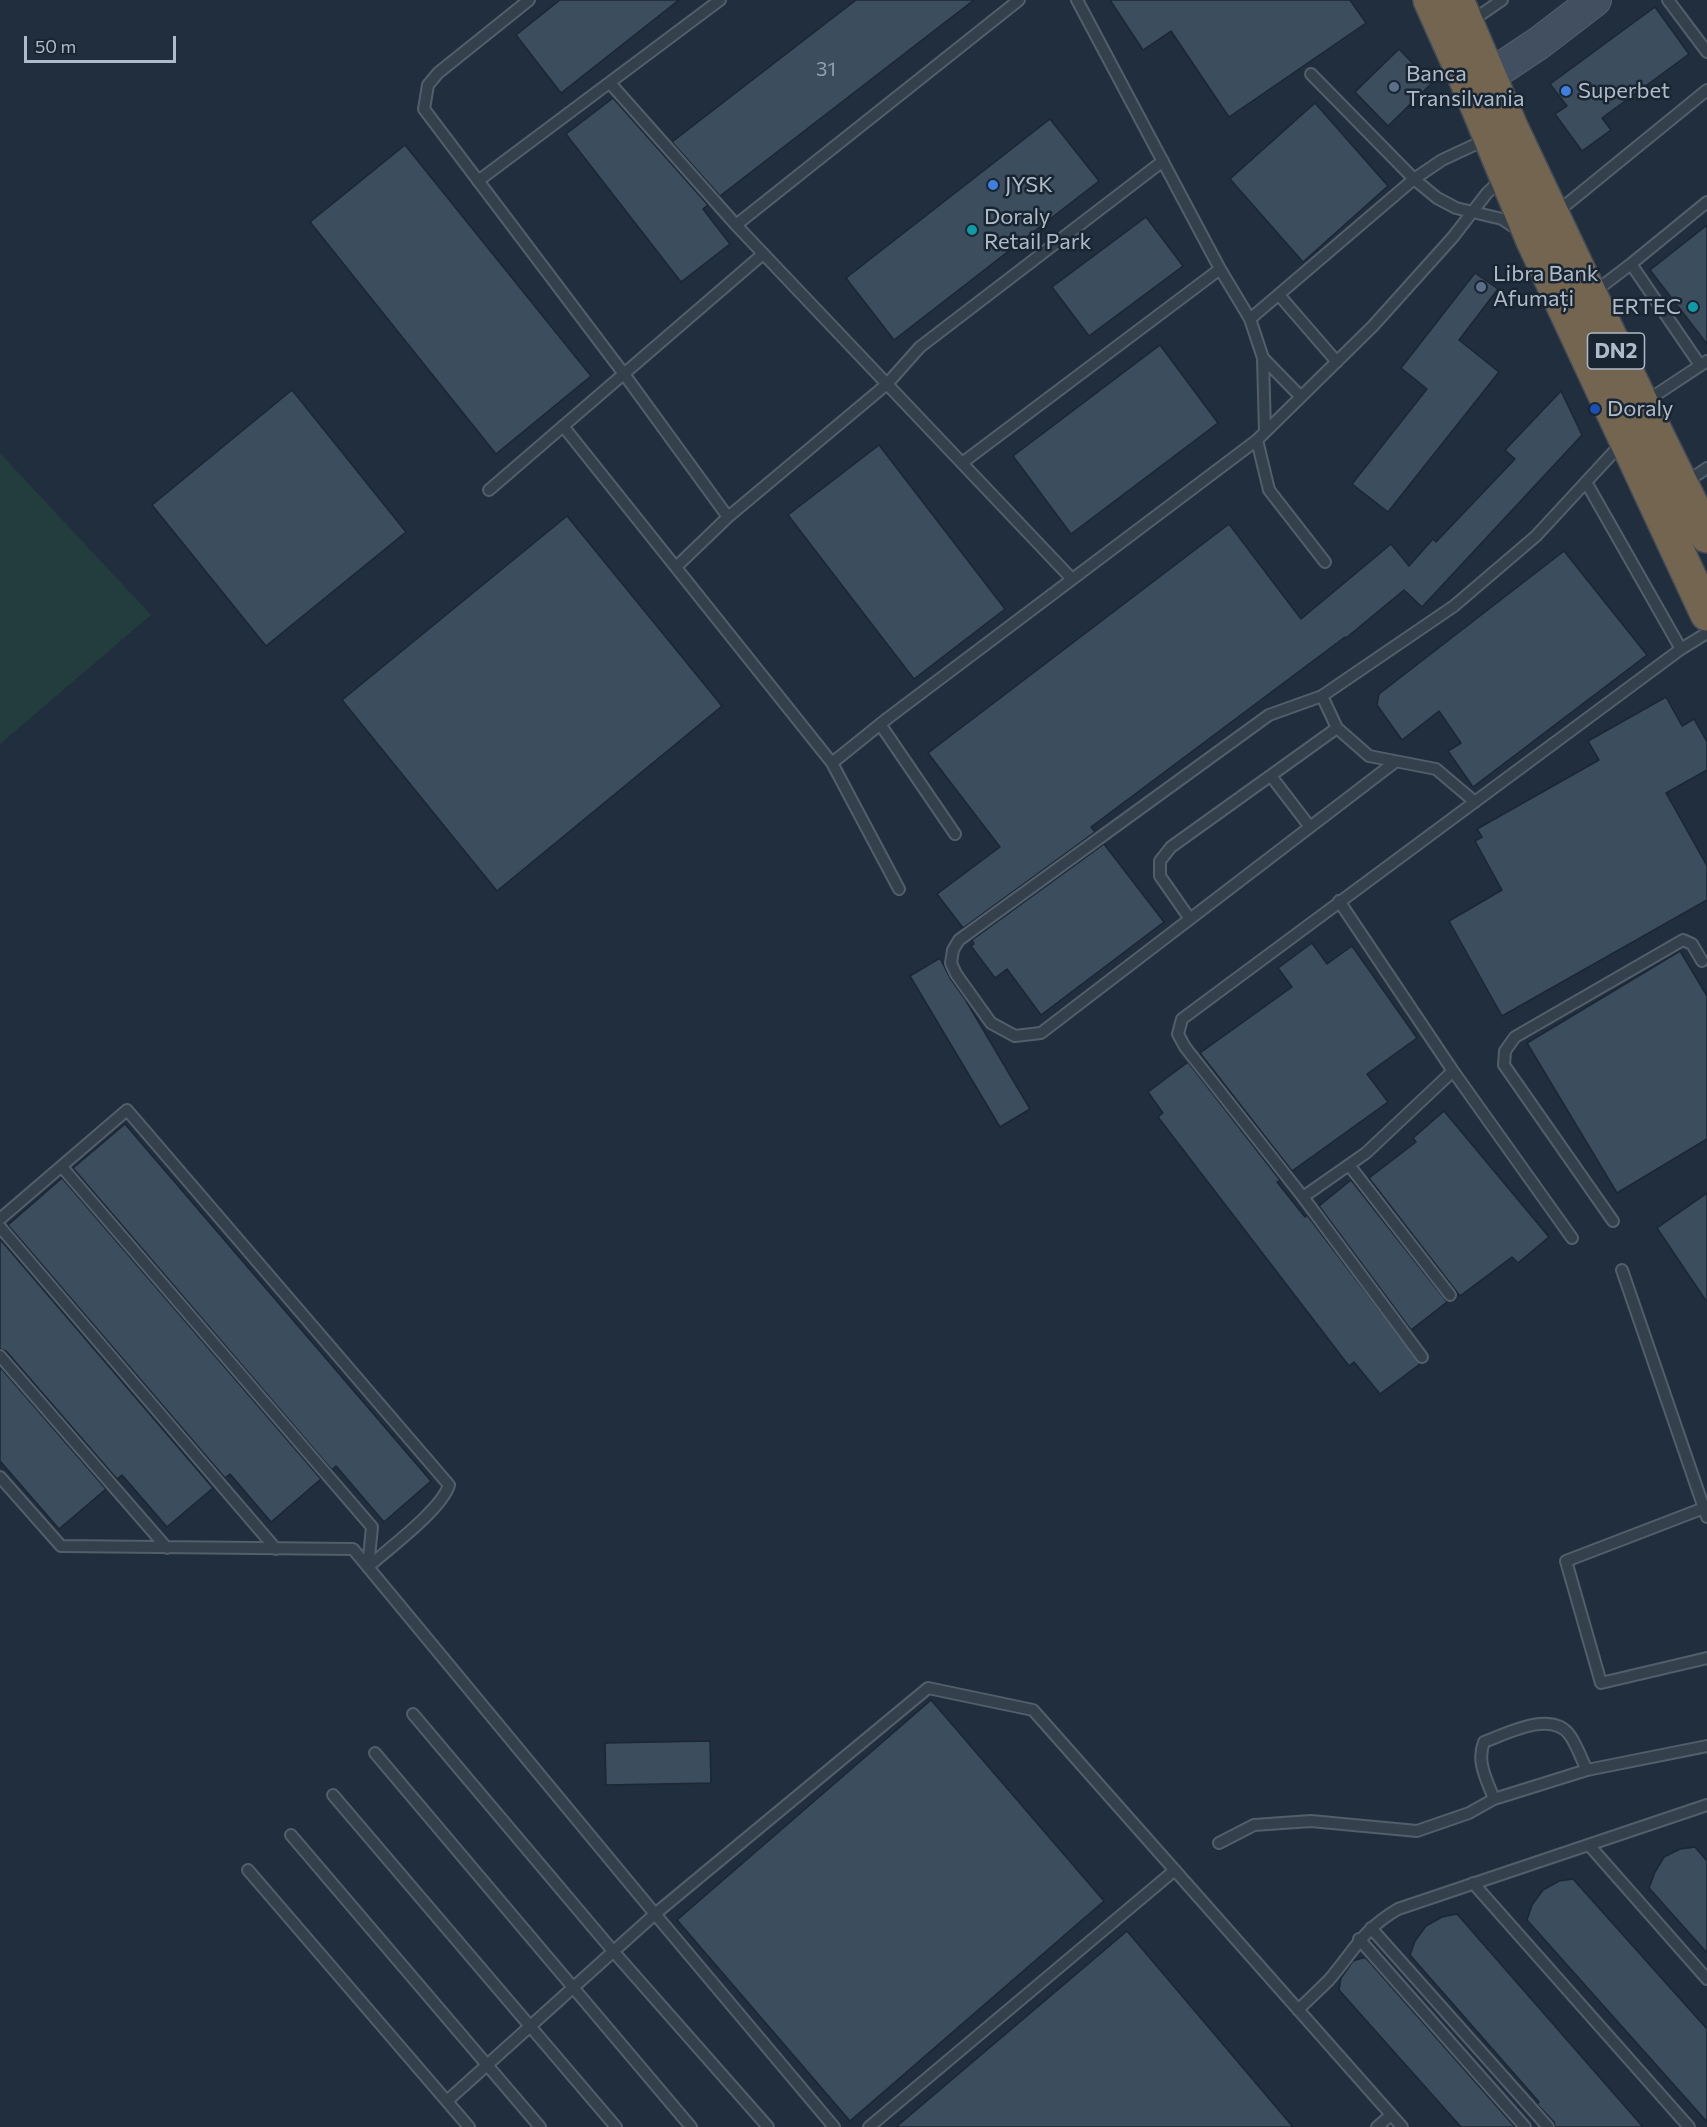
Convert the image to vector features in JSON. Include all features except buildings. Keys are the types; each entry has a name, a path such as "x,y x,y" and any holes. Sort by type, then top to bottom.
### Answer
{"highway":[{"name":"DN2","path":"1430,0 1480,82"},
{"name":"DN2","path":"1462,12 1480,82 1516,167 1533,241 1707,614"},
{"name":"DN2","path":"1516,167 1553,216 1642,404 1701,472 1707,536"}],"street":[{"path":"1480,82 1539,43 1595,0"}],"lane":[{"path":"529,0 438,73 428,85 424,109 624,374 728,517"},
{"path":"478,181 720,0"},
{"path":"736,225 1018,0"},
{"path":"1462,12 1502,0"},
{"path":"1668,0 1707,52"},
{"path":"1079,1 1220,269 1250,319 1263,358 1265,432"},
{"path":"1311,74 1414,179 1437,198 1456,208 1502,219 1533,241"},
{"path":"610,83 763,254 1072,579"},
{"path":"1553,216 1707,90"},
{"path":"1250,319 1414,179 1442,160 1501,134"},
{"path":"676,567 728,517 887,384 920,347 1163,161"},
{"path":"831,763 1257,440 1373,326 1453,237 1472,212 1516,167"},
{"path":"1590,295 1707,202"},
{"path":"489,490 763,254"},
{"path":"1631,264 1704,363 1642,404"},
{"path":"962,462 1220,269"},
{"path":"1279,295 1337,362"},
{"path":"1263,358 1301,397"},
{"path":"563,426 831,763 899,889"},
{"path":"1257,440 1269,490 1325,562"},
{"path":"1395,762 1041,1033 1015,1036 991,1023 956,974 951,963 953,950 959,940 1269,715 1322,696 1454,606 1536,536 1625,440"},
{"path":"1586,482 1681,649"},
{"path":"1422,1357 1303,1197 1185,1047 1178,1034 1182,1019 1681,649 1707,633"},
{"path":"1322,696 1337,728 1369,756 1436,769 1475,802"},
{"path":"880,724 955,834"},
{"path":"1190,919 1160,876 1160,861 1171,847 1337,728"},
{"path":"1271,776 1310,827"},
{"path":"1339,901 1453,1071 1572,1238"},
{"path":"1613,1221 1504,1065 1505,1052 1515,1037 1683,940 1692,944 1702,961"},
{"path":"1303,1197 1366,1153 1453,1071"},
{"path":"0,1219 127,1110 449,1485 446,1494 425,1517 368,1567"},
{"path":"1349,1165 1450,1295"},
{"path":"62,1167 372,1527 368,1567"},
{"path":"0,1227 276,1549"},
{"path":"1622,1270 1706,1512 1566,1561 1601,1683 1707,1658"},
{"path":"0,1356 167,1548"},
{"path":"0,1477 61,1546 353,1549 834,2127"},
{"path":"447,2101 655,1914 928,1688 1033,1710 1402,2127"},
{"path":"413,1714 613,1951 768,2127"},
{"path":"1494,1799 1480,1761 1480,1752 1484,1742 1539,1723 1556,1725 1567,1732 1587,1770"},
{"path":"1220,1843 1254,1826 1311,1821 1417,1831 1469,1813 1494,1799 1587,1770 1707,1746"},
{"path":"375,1753 691,2127"},
{"path":"333,1795 616,2127"},
{"path":"1298,2010 1330,1978 1359,1939 1398,1909 1705,1809"},
{"path":"291,1835 540,2127"},
{"path":"1589,1845 1707,1979"},
{"path":"248,1870 469,2127"},
{"path":"869,2127 1175,1870"},
{"path":"1473,1883 1689,2127"},
{"path":"1371,1928 1548,2127"},
{"path":"1359,1939 1525,2127"},
{"path":"1377,2127 1391,2115"}],"green space":[{"path":"0,453 151,615 0,744"}],"place":[{"name":"Banca Transilvania","path":"1394,87"},
{"name":"Superbet","path":"1566,91"},
{"name":"JYSK","path":"993,185"},
{"name":"Doraly Retail Park","path":"972,230"},
{"name":"Libra Bank Afumați","path":"1481,287"},
{"name":"ERTEC","path":"1693,307"},
{"name":"Doraly","path":"1595,409"}]}
